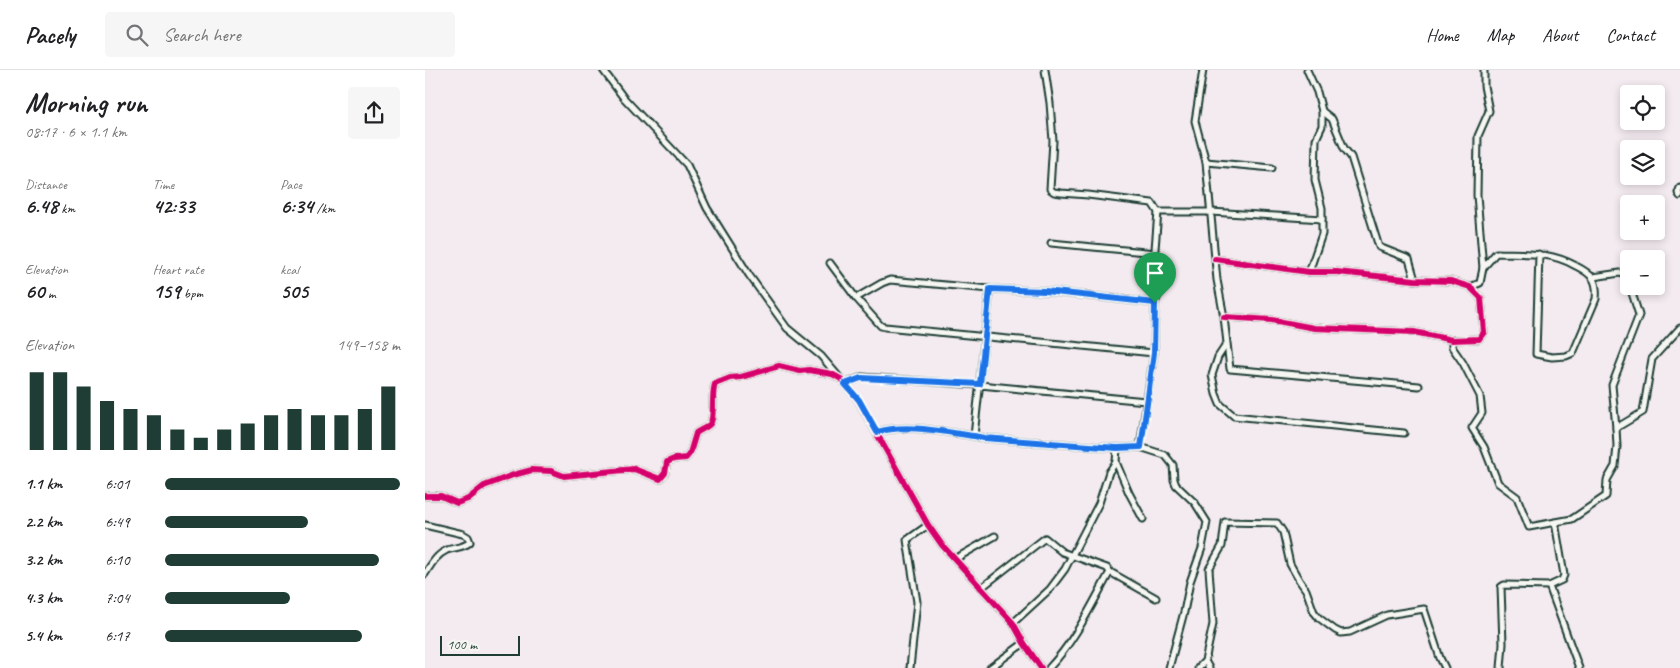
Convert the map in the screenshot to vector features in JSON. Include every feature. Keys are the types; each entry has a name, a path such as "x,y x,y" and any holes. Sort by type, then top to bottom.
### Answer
{"street":[{"path":"603,70 623,98 687,165 707,208 749,275 787,328 821,356 859,400 928,525 942,545 1013,623 1040,666 1033,668"},
{"path":"1045,70 1053,141 1050,189 1061,193 1152,203 1158,212 1156,253 1163,285 1155,303 1154,353 1141,447"},
{"path":"1203,70 1195,121 1206,162 1217,280 1224,317 1230,369 1419,386"},
{"path":"1307,70 1317,92 1322,111 1322,126 1316,139 1315,180 1323,208 1322,234 1309,272"},
{"path":"1470,287 1481,283 1483,268 1477,195 1478,136 1489,111 1484,86 1484,70"},
{"path":"1322,111 1332,119 1344,148 1351,157 1379,247 1409,259 1415,280"},
{"path":"1206,162 1272,168"},
{"path":"1680,188 1678,193 1680,196"},
{"path":"1158,212 1211,212 1322,219"},
{"path":"1051,243 1156,253"},
{"path":"1483,268 1496,253 1539,254 1563,258 1593,277 1597,293 1596,299 1575,350 1566,356 1552,357 1536,354 1539,254"},
{"path":"1215,259 1309,272 1337,272 1415,280 1451,281 1470,287 1481,298 1484,332 1479,339 1452,340 1414,332 1314,328 1272,320 1224,317"},
{"path":"830,263 856,298 881,326 1154,353"},
{"path":"1593,277 1620,274"},
{"path":"856,298 890,280 990,289 1045,291 1155,303"},
{"path":"974,436 990,289"},
{"path":"1452,340 1452,347 1463,363 1480,396 1482,412 1472,428 1484,447 1499,483 1517,497 1529,527 1572,519 1606,496 1607,480 1615,466 1617,446 1612,385 1639,315 1632,295"},
{"path":"1616,428 1643,412 1652,359 1680,328"},
{"path":"1226,345 1218,357 1212,375 1215,394 1219,404 1234,416 1405,433"},
{"path":"425,496 441,496 457,502 468,499 484,486 532,470 551,471 564,476 634,469 660,479 665,473 667,462 686,458 690,453 696,433 710,424 713,417 712,392 715,384 730,378 741,377 779,366 800,371 809,370 832,374 841,379"},
{"path":"845,384 861,378 980,384 1146,401"},
{"path":"877,432 889,428 907,428 984,438 1117,448 1141,447 1165,454 1173,465 1175,485 1195,503 1207,522 1202,548 1190,582 1169,668"},
{"path":"1117,448 1116,462 1129,494 1143,519"},
{"path":"1013,623 1050,589 1065,570 1099,502 1109,472 1116,462"},
{"path":"1198,668 1205,661 1213,624 1209,569 1222,546 1225,522 1277,523 1283,532 1290,564 1306,590 1314,612 1319,618 1341,633 1350,632 1387,615 1424,609 1445,668"},
{"path":"1501,668 1503,644 1501,587 1504,585 1549,586 1562,580 1564,576 1555,522"},
{"path":"425,525 463,534 468,537 470,542 467,545 447,550 436,557 425,574"},
{"path":"910,668 917,602 907,540 928,525"},
{"path":"955,559 995,536"},
{"path":"981,588 1045,538 1062,552 1107,568 1110,572 1155,598"},
{"path":"1049,668 1078,629 1110,572"},
{"path":"1549,586 1579,668"},
{"path":"990,668 1024,643"},
{"path":"1205,661 1209,668"}],"cycle path":[{"path":"1215,259 1309,272 1337,272 1415,280 1451,281 1470,287 1481,298 1484,332 1479,339 1452,340 1414,332 1314,328 1272,320 1224,317"},
{"path":"425,496 441,496 457,503 468,499 484,486 532,470 551,471 564,476 634,469 660,479 665,473 667,462 686,458 690,453 696,433 710,424 715,384 730,378 741,377 779,366 800,371 809,370 832,374 841,379 858,400 928,525 942,545 1013,623 1041,668"}],"route":[{"path":"990,289 1045,291 1155,303 1154,353 1140,441 1141,447 1117,448 984,438 907,428 889,428 877,432 859,400 845,384 861,378 980,384 990,289"}]}
